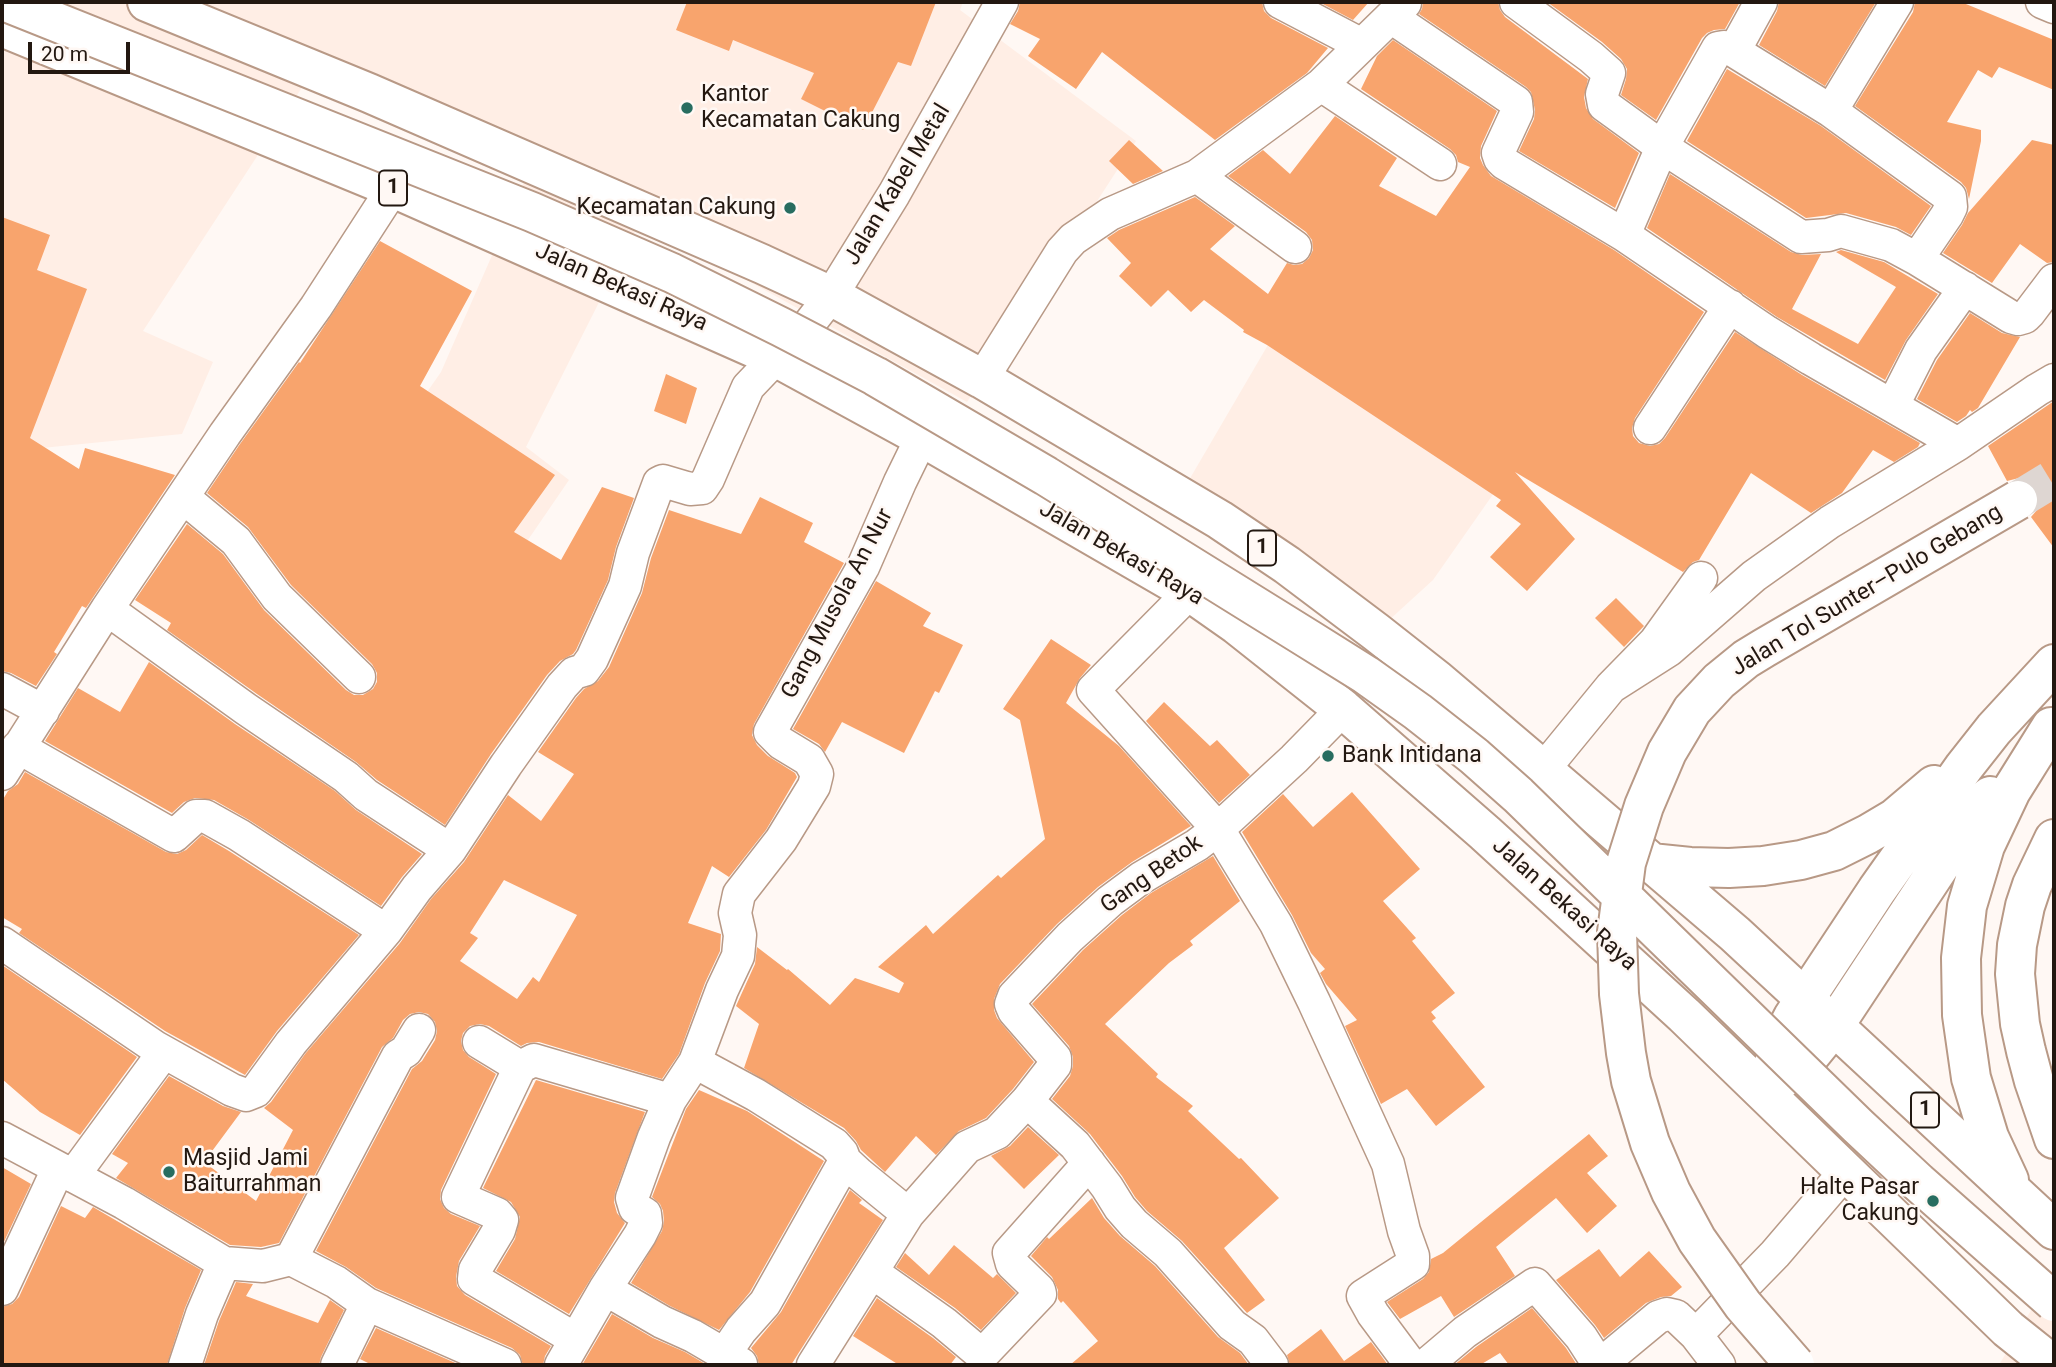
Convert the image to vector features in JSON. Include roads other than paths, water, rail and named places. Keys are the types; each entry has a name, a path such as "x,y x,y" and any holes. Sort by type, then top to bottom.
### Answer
{"highway":[{"path":"6,2 532,212 757,315 875,376 969,430 1310,640 1418,712 1518,795 1858,1126 2054,1302"},
{"name":"1","path":"147,2 369,93 831,296 982,379 1220,520 1287,565 1437,680 1543,770 1735,934 2054,1230"},
{"name":"Jalan Bekasi Raya","path":"2,27 393,188 781,360 922,437 1191,592 1343,709 1466,816 1765,1091 2008,1329 2053,1365"},
{"name":"Jalan Tol Sunter–Pulo Gebang","path":"1795,1365 1743,1305 1697,1240 1671,1192 1647,1133 1631,1081 1618,983 1617,932 1626,863 1644,806 1667,752 1692,710 1718,681 1764,648 2018,500"},
{"path":"1591,929 1651,863 1690,867 1763,866 1834,851 1868,834 1895,818 1924,795 1994,729 2054,664"},
{"path":"1765,1091 1803,1064 1834,1026 1957,840 2010,772 2053,725"},
{"path":"2015,1195 1989,1137 1971,1078 1962,1015 1961,958 1967,906 1985,846 2011,791 2053,725"},
{"path":"1765,1091 1783,1036 1805,998 1929,814 1994,729"},
{"path":"2054,839 2025,906 2017,945 2015,974 2020,1024 2026,1051 2054,1139"}],"street":[{"name":"Jalan Kabel Metal","path":"450,850 562,687 575,673 584,670 592,659 625,586 633,553 659,483 663,481 690,489 702,488 748,387 769,365 781,360 831,296 920,149 1002,2"},
{"path":"1280,2 1362,45"},
{"path":"1516,2 1609,72 1602,94 1604,105 1662,147 1801,237 1841,231 1891,245 2018,319 2029,313 2054,280"},
{"path":"1734,51 1760,2"},
{"path":"1831,111 1897,2"},
{"path":"2042,2 2054,7"},
{"path":"982,379 1062,251 1073,239 1110,214 1197,176 1321,85 1398,9 1516,102 1517,112 1498,153 1500,159 1624,235 1811,359 1958,444"},
{"path":"1624,235 1662,147 1718,48 1724,47 1831,111 1950,197 1951,207 1947,215 1917,258"},
{"path":"1321,85 1440,164"},
{"path":"1197,176 1296,247"},
{"path":"2,774 107,609 316,307 393,188"},
{"path":"1893,405 1921,350 1965,288"},
{"path":"1650,428 1730,306"},
{"path":"1611,687 1669,650 1754,576 1830,522 1958,444 2054,380"},
{"name":"Gang Musola An Nur","path":"695,1062 738,956 740,935 735,914 739,894 781,840 814,786 817,774 809,760 781,743 770,732 863,566 922,437"},
{"path":"183,497 236,541 277,597 359,677"},
{"path":"1543,770 1611,687 1655,642 1701,578"},
{"path":"1191,592 1093,690 1218,829 1276,924 1388,1164 1413,1264 1363,1296 1411,1365"},
{"path":"2,943 164,1052 246,1096 256,1091 290,1043 386,931 417,888 450,850 387,810 346,777 107,609"},
{"path":"2,689 43,711"},
{"name":"Gang Betok","path":"1027,1101 1055,1065 1055,1058 1014,1011 1011,1004 1014,996 1070,937 1110,901 1218,829 1343,709"},
{"path":"18,747 174,836 196,816 205,816 239,835 386,931"},
{"path":"291,1259 398,1056 406,1051 419,1030"},
{"path":"479,1042 520,1067"},
{"path":"2,1289 66,1172 164,1052"},
{"path":"670,1100 534,1060 520,1067 458,1198 497,1214 502,1220 499,1230 475,1270 474,1279 568,1352 646,1223 645,1214 635,1208 632,1198 670,1100 695,1062 756,1095 834,1144 845,1161 908,1214"},
{"path":"813,1365 908,1214 967,1147 997,1133 1027,1101 1075,1145 1127,1216 1168,1253 1231,1325 1252,1340 1272,1365"},
{"path":"2,1138 124,1203 224,1263 263,1266 291,1259 336,1282 366,1304 505,1365"},
{"path":"605,1289 734,1360 741,1330 765,1303 845,1161"},
{"path":"872,1272 944,1323 978,1360 1040,1294 1012,1264 1009,1253 1089,1163"},
{"path":"1696,1335 1776,1255 1846,1171"},
{"path":"184,1365 224,1263"},
{"path":"1426,1365 1465,1332 1535,1283 1581,1337 1600,1365 1658,1317 1667,1314 1676,1316 1696,1335 1719,1365"},
{"path":"337,1365 366,1304"}],"tunnel":[{"path":"2018,500 2054,478"}],"place":[{"name":"Kantor Kecamatan Cakung","path":"687,108"},
{"name":"Kecamatan Cakung","path":"790,208"},
{"name":"Bank Intidana","path":"1328,756"},
{"name":"Masjid Jami Baiturrahman","path":"169,1172"},
{"name":"Halte Pasar Cakung","path":"1933,1201"}]}
